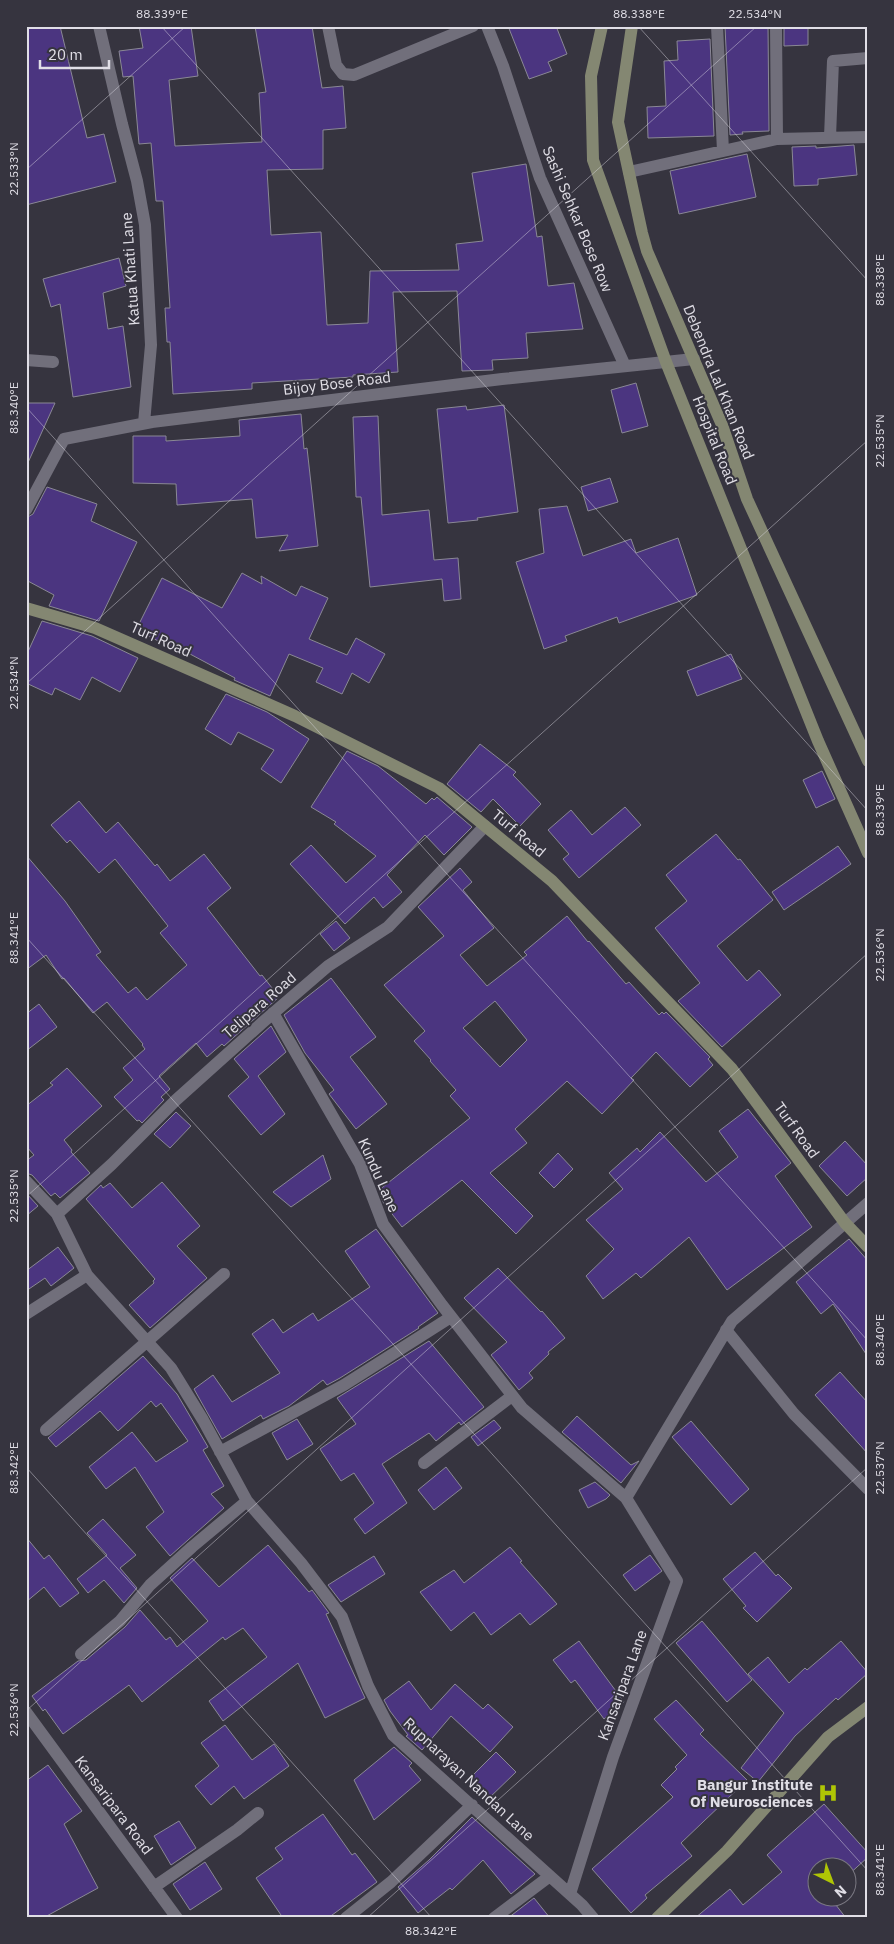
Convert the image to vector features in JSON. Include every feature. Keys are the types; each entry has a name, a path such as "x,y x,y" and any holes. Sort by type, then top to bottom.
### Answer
{"main road":[{"name":"Hospital Road","path":"602,26 591,76 593,160 666,362 818,741 868,853"},
{"name":"Debendra Lal Khan Road","path":"632,26 618,122 647,251 722,425 747,499 868,761"},
{"name":"Turf Road","path":"26,608 95,628 295,716 439,788 552,881 732,1069 845,1223 868,1247"},
{"path":"657,1918 727,1851 828,1737 868,1707"}],"street":[{"name":"Katua Khati Lane","path":"99,26 122,124 138,181 145,225 151,345 144,423"},
{"path":"328,26 336,65 343,74 354,75 473,26"},
{"name":"Sashi Sehkar Bose Row","path":"488,26 540,178 625,366"},
{"path":"717,26 723,151"},
{"path":"776,26 777,139"},
{"path":"830,137 833,61 868,58"},
{"path":"629,172 777,139 868,136"},
{"name":"Bijoy Bose Road","path":"26,510 64,440 144,423 502,379 694,359"},
{"path":"26,360 52,362"},
{"name":"Telipara Road","path":"57,1214 112,1164 176,1100 328,966 388,927 486,826"},
{"name":"Kundu Lane","path":"273,1014 360,1164 383,1224 451,1317 522,1408 626,1498"},
{"name":"Rupnarayan Nandan Lane","path":"26,1181 57,1214 87,1275 171,1368 247,1501 301,1563 342,1618 368,1686 393,1736 570,1894 593,1918"},
{"path":"626,1498 732,1320 868,1203"},
{"path":"46,1430 224,1274"},
{"path":"26,1314 87,1275"},
{"path":"220,1452 344,1385 451,1317"},
{"path":"726,1330 794,1414 868,1489"},
{"path":"424,1463 512,1396"},
{"name":"Kansaripara Lane","path":"570,1894 613,1757 677,1581 626,1498"},
{"path":"81,1654 120,1621 150,1585 247,1501"},
{"name":"Kansaripara Road","path":"26,1712 177,1918"},
{"path":"346,1918 391,1882 472,1805"},
{"path":"154,1886 237,1830 258,1813"},
{"path":"494,1918 550,1876"}],"building":[{"path":"26,26 60,26 87,138 104,134 116,182 26,205"},
{"path":"139,26 191,26 198,76 169,80 175,146 262,142 259,93 266,92 255,26 312,26 322,88 343,86 346,128 323,130 323,169 267,170 271,235 321,232 327,325 368,323 370,271 459,270 456,244 483,241 472,173 526,164 537,237 542,236 548,286 574,283 583,329 526,333 528,358 492,360 493,370 462,371 457,291 393,292 398,372 353,375 353,377 252,383 252,389 173,394 170,342 167,342 165,308 170,308 163,201 156,201 151,143 139,144 133,76 123,77 119,51 143,48"},
{"path":"508,26 556,26 567,54 548,62 552,71 529,79"},
{"path":"725,26 768,26 769,131 742,132 743,134 730,135"},
{"path":"784,26 808,26 808,45 784,46"},
{"path":"710,39 714,136 648,138 647,107 666,106 664,61 678,60 677,41"},
{"path":"854,145 857,175 818,179 818,185 794,186 792,147 816,146 816,148"},
{"path":"747,154 756,197 679,214 670,171"},
{"path":"119,258 126,286 103,293 108,329 123,326 131,387 73,397 60,304 51,307 43,279"},
{"path":"636,383 648,426 622,433 611,390"},
{"path":"26,403 55,403 26,467"},
{"path":"504,405 518,512 477,518 478,520 448,523 437,409 466,406 467,410"},
{"path":"301,414 304,449 307,448 318,546 279,551 288,535 256,538 252,499 177,505 176,484 133,483 133,436 166,436 166,441 240,436 239,420"},
{"path":"378,416 382,515 429,510 434,560 458,558 461,599 444,601 442,579 370,587 361,497 356,497 353,417"},
{"path":"610,478 618,502 588,511 581,487"},
{"path":"47,487 97,504 91,521 137,542 99,621 49,606 54,595 26,580 26,518 33,514"},
{"path":"567,506 583,556 631,539 636,553 678,538 697,595 619,623 617,617 565,636 567,641 544,649 516,562 544,553 539,509"},
{"path":"242,573 262,584 261,576 296,596 301,586 328,598 309,639 347,655 356,638 385,654 369,683 352,673 342,694 316,682 323,668 289,654 270,696 234,680 235,678 190,654 189,656 136,630 162,578 222,608"},
{"path":"42,621 92,636 138,658 120,692 92,677 80,700 55,688 52,695 26,683 26,656"},
{"path":"731,654 742,679 697,696 687,671"},
{"path":"226,694 267,712 309,739 281,783 261,769 274,750 238,732 231,745 205,729"},
{"path":"480,744 516,772 513,775 541,804 520,826 493,799 481,812 447,784"},
{"path":"347,751 378,766 426,804 432,798 434,800 437,797 472,827 444,855 425,835 387,875 402,892 383,908 374,897 345,924 290,864 311,845 346,883 376,856 334,824 336,822 311,807"},
{"path":"822,771 835,799 816,808 803,780"},
{"path":"79,801 106,833 118,822 170,881 204,854 231,888 207,908 260,976 262,975 279,997 224,1046 222,1044 207,1057 196,1043 159,1076 170,1089 161,1097 164,1100 142,1123 139,1120 137,1121 114,1097 133,1080 123,1068 145,1049 143,1044 107,1002 93,1013 64,978 62,979 46,955 26,970 26,855 65,901 101,952 96,955 128,993 136,987 147,1000 187,965 160,933 168,926 115,859 99,873 70,840 67,843 51,825"},
{"path":"625,807 641,825 579,878 563,859 569,854 548,830 571,810 592,835"},
{"path":"716,834 738,860 740,859 773,900 717,946 747,981 759,970 781,995 722,1047 678,1001 700,983 655,928 687,901 666,875"},
{"path":"838,846 851,864 784,910 772,892"},
{"path":"460,868 472,882 463,890 494,928 460,955 487,986 527,955 524,952 567,916 626,984 629,982 659,1015 662,1012 664,1014 666,1012 710,1057 708,1059 713,1065 690,1087 656,1052 631,1078 634,1080 602,1114 567,1081 515,1129 527,1143 490,1173 533,1216 516,1234 462,1180 402,1227 383,1202 379,1190 470,1118 450,1096 456,1090 414,1041 425,1031 384,985 444,936 418,907","holes":["495,1001 527,1040 500,1067 463,1028"]},
{"path":"336,921 350,938 334,951 320,934"},
{"path":"331,978 376,1037 350,1057 387,1104 356,1129 329,1094 334,1090 305,1053 284,1015"},
{"path":"39,1004 57,1027 26,1051 26,1014"},
{"path":"271,1026 286,1052 258,1076 285,1114 261,1135 228,1096 249,1077 234,1059"},
{"path":"67,1068 102,1106 64,1140 72,1150 71,1152 90,1173 60,1198 55,1193 51,1196 32,1175 26,1173 26,1161 34,1155 26,1146 26,1106 53,1085 50,1083"},
{"path":"748,1109 791,1163 775,1176 812,1227 727,1290 689,1237 641,1278 636,1273 603,1299 586,1276 614,1249 586,1220 623,1189 609,1173 637,1148 640,1152 660,1132 706,1182 738,1157 719,1131"},
{"path":"176,1112 191,1126 170,1148 154,1134"},
{"path":"845,1141 868,1166 868,1177 847,1196 819,1166"},
{"path":"558,1153 573,1169 554,1188 539,1173"},
{"path":"323,1155 331,1179 291,1207 273,1192"},
{"path":"162,1182 200,1226 177,1246 207,1278 150,1328 129,1305 154,1283 155,1279 86,1199 101,1185 103,1188 110,1183 132,1208"},
{"path":"26,1193 38,1206 26,1216"},
{"path":"376,1229 438,1313 419,1328 340,1378 327,1385 323,1380 289,1406 263,1419 261,1415 222,1439 194,1389 213,1375 232,1402 280,1373 252,1334 273,1319 283,1333 313,1313 318,1321 370,1287 345,1251"},
{"path":"849,1239 868,1261 868,1357 833,1304 821,1314 796,1282"},
{"path":"58,1247 74,1268 51,1286 45,1278 26,1291 26,1271"},
{"path":"498,1268 542,1311 565,1338 548,1352 549,1354 529,1373 533,1378 519,1390 491,1355 507,1342 464,1298"},
{"path":"429,1341 484,1407 461,1425 459,1422 436,1441 429,1433 382,1464 407,1503 365,1534 354,1519 374,1503 354,1473 341,1481 320,1449 356,1424 337,1398"},
{"path":"143,1356 177,1394 208,1447 203,1450 224,1486 211,1494 224,1508 170,1556 146,1527 164,1512 135,1467 106,1489 89,1467 132,1432 156,1462 188,1441 161,1403 156,1407 151,1401 118,1431 100,1411 56,1447 48,1438"},
{"path":"840,1372 868,1403 868,1454 815,1395"},
{"path":"577,1416 631,1465 639,1461 621,1483 562,1432"},
{"path":"297,1419 313,1444 287,1460 272,1433"},
{"path":"494,1420 501,1428 478,1446 471,1437"},
{"path":"691,1421 749,1489 731,1505 672,1437"},
{"path":"446,1467 462,1488 434,1510 418,1490"},
{"path":"595,1482 610,1495 588,1508 579,1490"},
{"path":"103,1519 136,1555 120,1568 137,1588 124,1603 104,1580 88,1593 77,1579 107,1555 87,1533"},
{"path":"26,1537 44,1559 49,1555 79,1593 60,1607 44,1587 26,1602"},
{"path":"268,1545 309,1592 312,1590 329,1613 326,1614 365,1698 325,1718 298,1663 223,1721 209,1701 267,1657 243,1628 225,1640 223,1637 142,1702 129,1685 63,1734 45,1709 43,1711 32,1696 78,1661 86,1660 125,1627 140,1610 166,1640 170,1637 177,1647 208,1621 170,1578 192,1558 219,1587"},
{"path":"510,1547 522,1561 520,1562 557,1604 530,1625 520,1613 491,1635 474,1612 451,1631 420,1592 454,1570 464,1583"},
{"path":"755,1552 776,1576 778,1574 792,1588 757,1622 743,1608 746,1606 723,1579"},
{"path":"650,1555 662,1571 635,1591 623,1575"},
{"path":"374,1556 385,1574 341,1602 328,1585"},
{"path":"702,1621 752,1680 727,1702 676,1643"},
{"path":"579,1641 624,1702 604,1719 575,1680 571,1683 553,1660"},
{"path":"841,1641 868,1673 838,1700 836,1698 795,1736 758,1782 741,1768 784,1713 748,1674 768,1657 789,1683 805,1668 807,1670"},
{"path":"409,1681 431,1710 455,1684 483,1709 488,1704 513,1727 490,1752 451,1716 422,1750 406,1736 408,1735 384,1700"},
{"path":"676,1700 704,1730 700,1734 747,1780 681,1843 692,1856 645,1895 647,1898 631,1913 592,1869 673,1797 661,1785 677,1769 675,1767 687,1755 654,1719"},
{"path":"225,1725 252,1760 274,1744 289,1766 244,1799 234,1786 211,1805 195,1786 219,1766 201,1743"},
{"path":"394,1747 412,1763 409,1766 421,1780 374,1820 354,1780"},
{"path":"496,1752 516,1772 486,1801 467,1781"},
{"path":"48,1765 82,1811 64,1824 98,1888 43,1918 26,1918 26,1781"},
{"path":"824,1804 868,1853 868,1857 856,1868 856,1856 806,1856 806,1906 837,1906 846,1918 695,1918 730,1889 743,1905 782,1872 767,1855"},
{"path":"323,1814 352,1855 355,1853 377,1882 328,1918 283,1918 256,1878 283,1859 275,1848"},
{"path":"472,1817 535,1874 511,1894 483,1860 452,1890 450,1888 418,1913 398,1887 429,1860"},
{"path":"179,1821 196,1848 171,1865 154,1836"},
{"path":"205,1862 222,1889 190,1910 173,1884"},
{"path":"534,1898 550,1918 508,1918"}],"place":[{"name":"Bangur Institute Of Neurosciences","path":"828,1793"}]}
